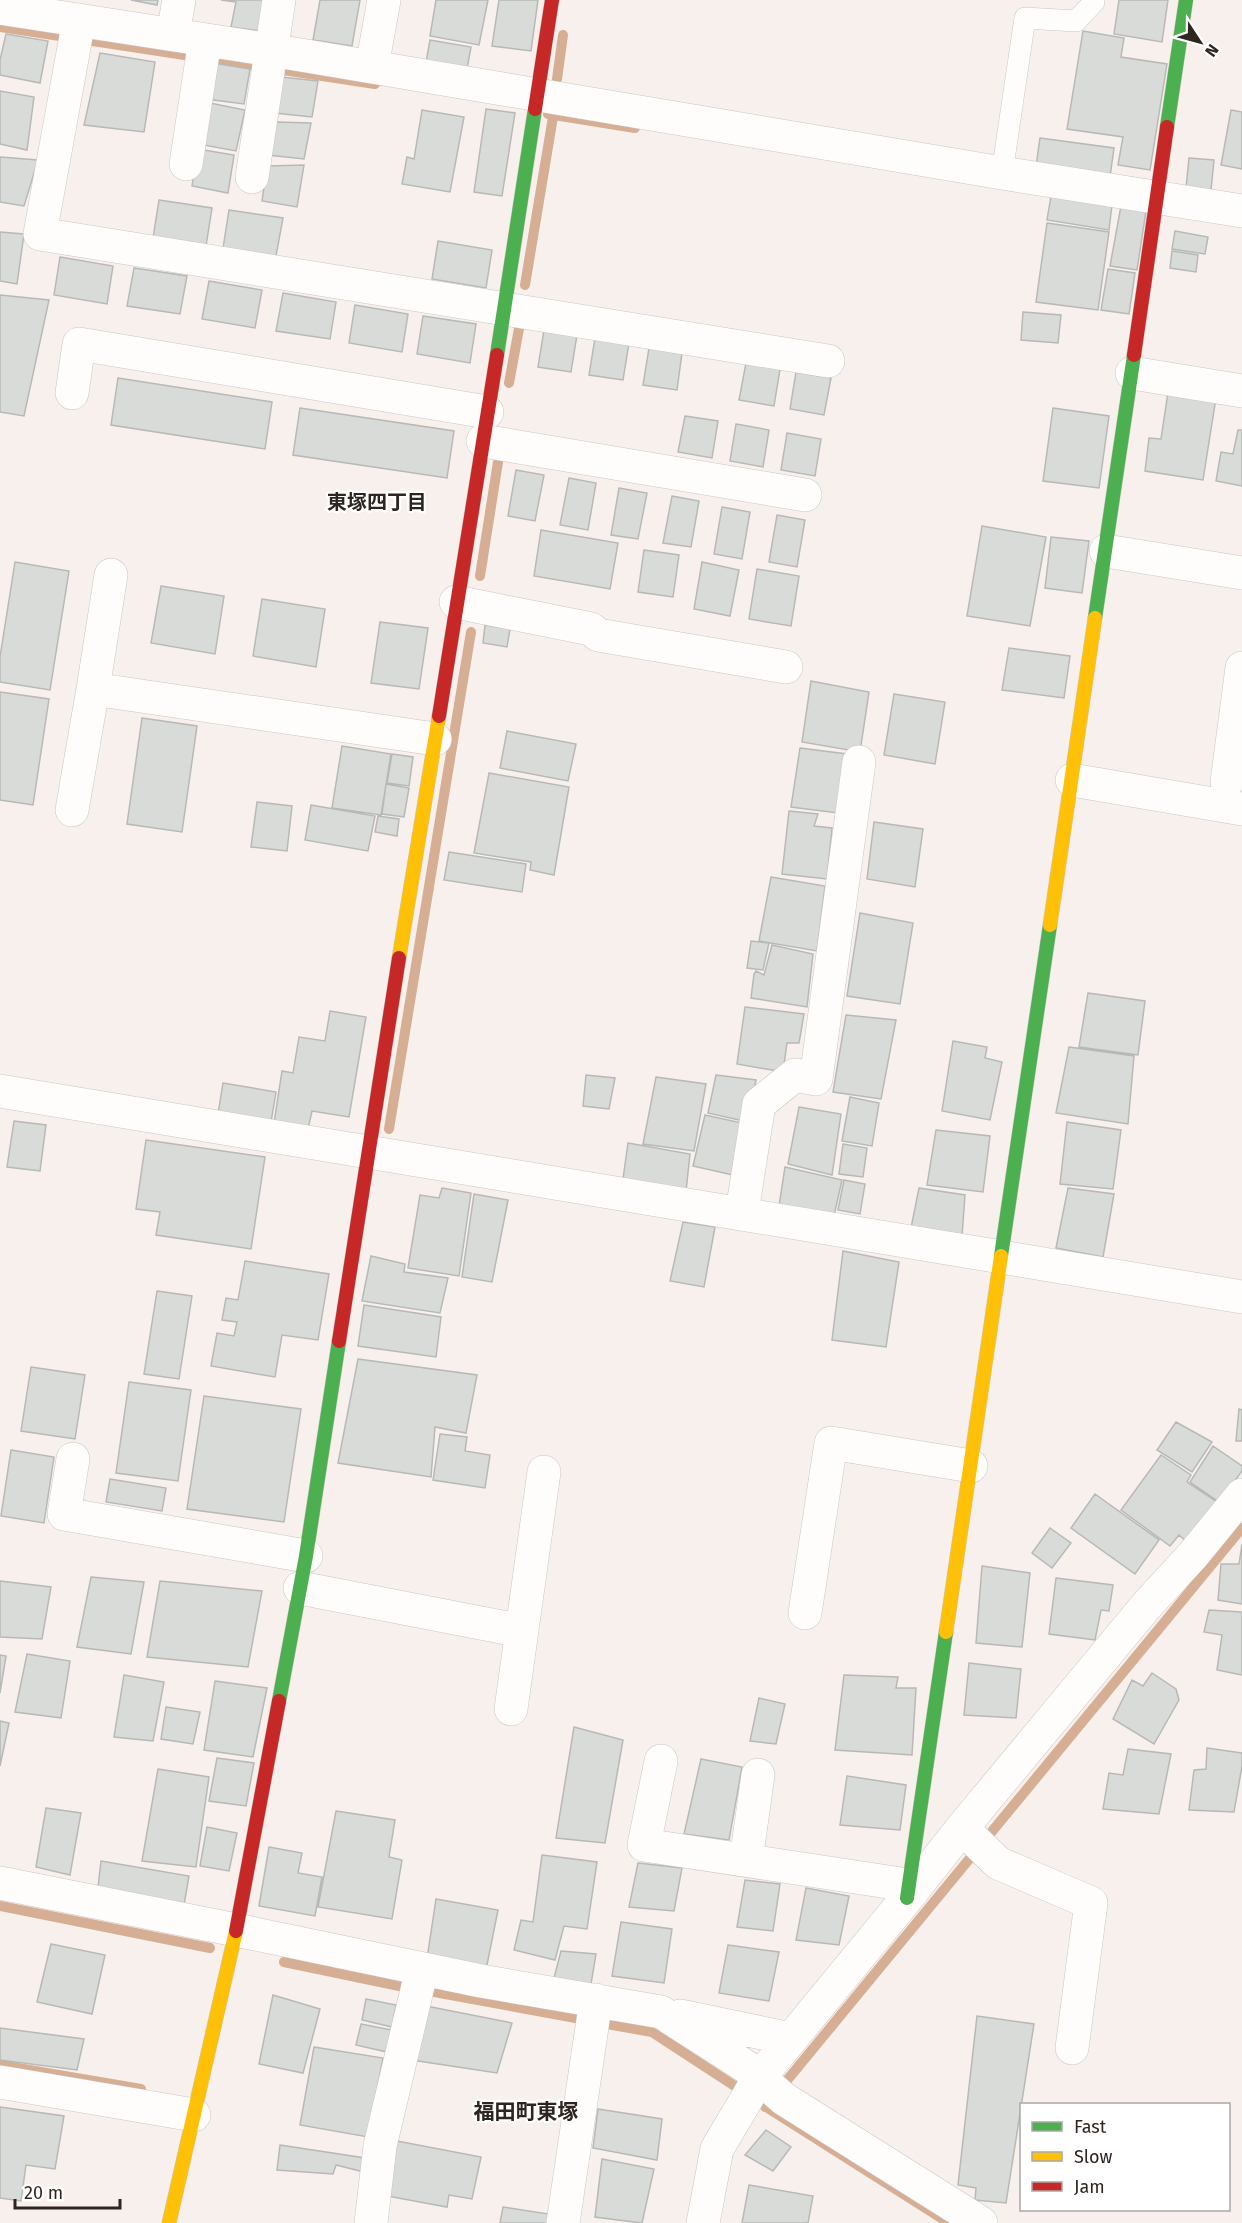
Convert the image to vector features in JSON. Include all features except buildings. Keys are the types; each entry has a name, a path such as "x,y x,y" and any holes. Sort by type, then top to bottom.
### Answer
{"street":[{"path":"179,0 195,47 186,164"},
{"path":"252,177 279,0"},
{"path":"372,67 384,0"},
{"path":"169,2223 236,1930 306,1556 368,1151 505,308 552,0"},
{"path":"908,1892 1186,0"},
{"path":"0,8 77,32 195,47 269,63 372,67 1242,211"},
{"path":"77,32 40,234 828,361"},
{"path":"72,393 79,344 485,426 805,495"},
{"path":"1132,373 1242,391"},
{"path":"1106,550 1242,573"},
{"path":"72,810 111,576"},
{"path":"456,602 591,629 598,635 786,667"},
{"path":"1072,780 1234,795 1242,668"},
{"path":"93,689 435,739"},
{"path":"742,1212 759,1104 795,1075 816,1079 859,762"},
{"path":"0,1091 742,1212 1242,1297"},
{"path":"805,1613 831,1443 971,1466"},
{"path":"73,1459 64,1515 306,1556"},
{"path":"511,1709 544,1472"},
{"path":"703,2223 717,2149 762,2092 791,2039 908,1892 972,1837 1139,1613 1193,1555 1242,1495"},
{"path":"300,1588 522,1631"},
{"path":"661,1761 644,1845 746,1860 908,1892"},
{"path":"746,1860 758,1775"},
{"path":"972,1837 998,1863 1091,1903 1072,2048"},
{"path":"0,1883 422,1969 661,2012 791,2039"},
{"path":"371,2223 380,2146 422,1969"},
{"path":"563,2223 596,2000"},
{"path":"661,2012 748,2068 762,2092 981,2223"},
{"path":"0,2082 194,2115"}],"lane":[{"path":"1002,173 1025,18 1076,21 1094,2"}],"waterway":[{"path":"0,27 375,84"},
{"path":"557,79 563,35"},
{"path":"525,285 554,111"},
{"path":"548,114 635,128"},
{"path":"509,383 520,323"},
{"path":"480,576 498,462"},
{"path":"389,1129 471,632"},
{"path":"765,2107 1242,1528"},
{"path":"0,1906 210,1948"},
{"path":"284,1962 404,1987"},
{"path":"429,1991 581,2019"},
{"path":"601,2023 652,2032 747,2094"},
{"path":"0,2065 141,2089"},
{"path":"760,2103 949,2223"}],"traffic: fast":[{"path":"1167,127 1186,0"},
{"path":"497,355 535,109"},
{"path":"1095,618 1134,355"},
{"path":"1001,1256 1050,925"},
{"path":"279,1701 306,1556 339,1341"},
{"path":"907,1898 946,1632"}],"traffic: slow":[{"path":"1050,925 1095,618"},
{"path":"399,958 439,716"},
{"path":"946,1632 1001,1256"},
{"path":"169,2223 236,1931"}],"traffic: jam":[{"path":"535,109 552,0"},
{"path":"1134,355 1167,127"},
{"path":"439,716 497,355"},
{"path":"339,1341 399,958"},
{"path":"236,1931 279,1701"}],"district":[{"name":"東塚四丁目","path":"377,502"},
{"name":"福田町東塚","path":"526,2112"}]}
